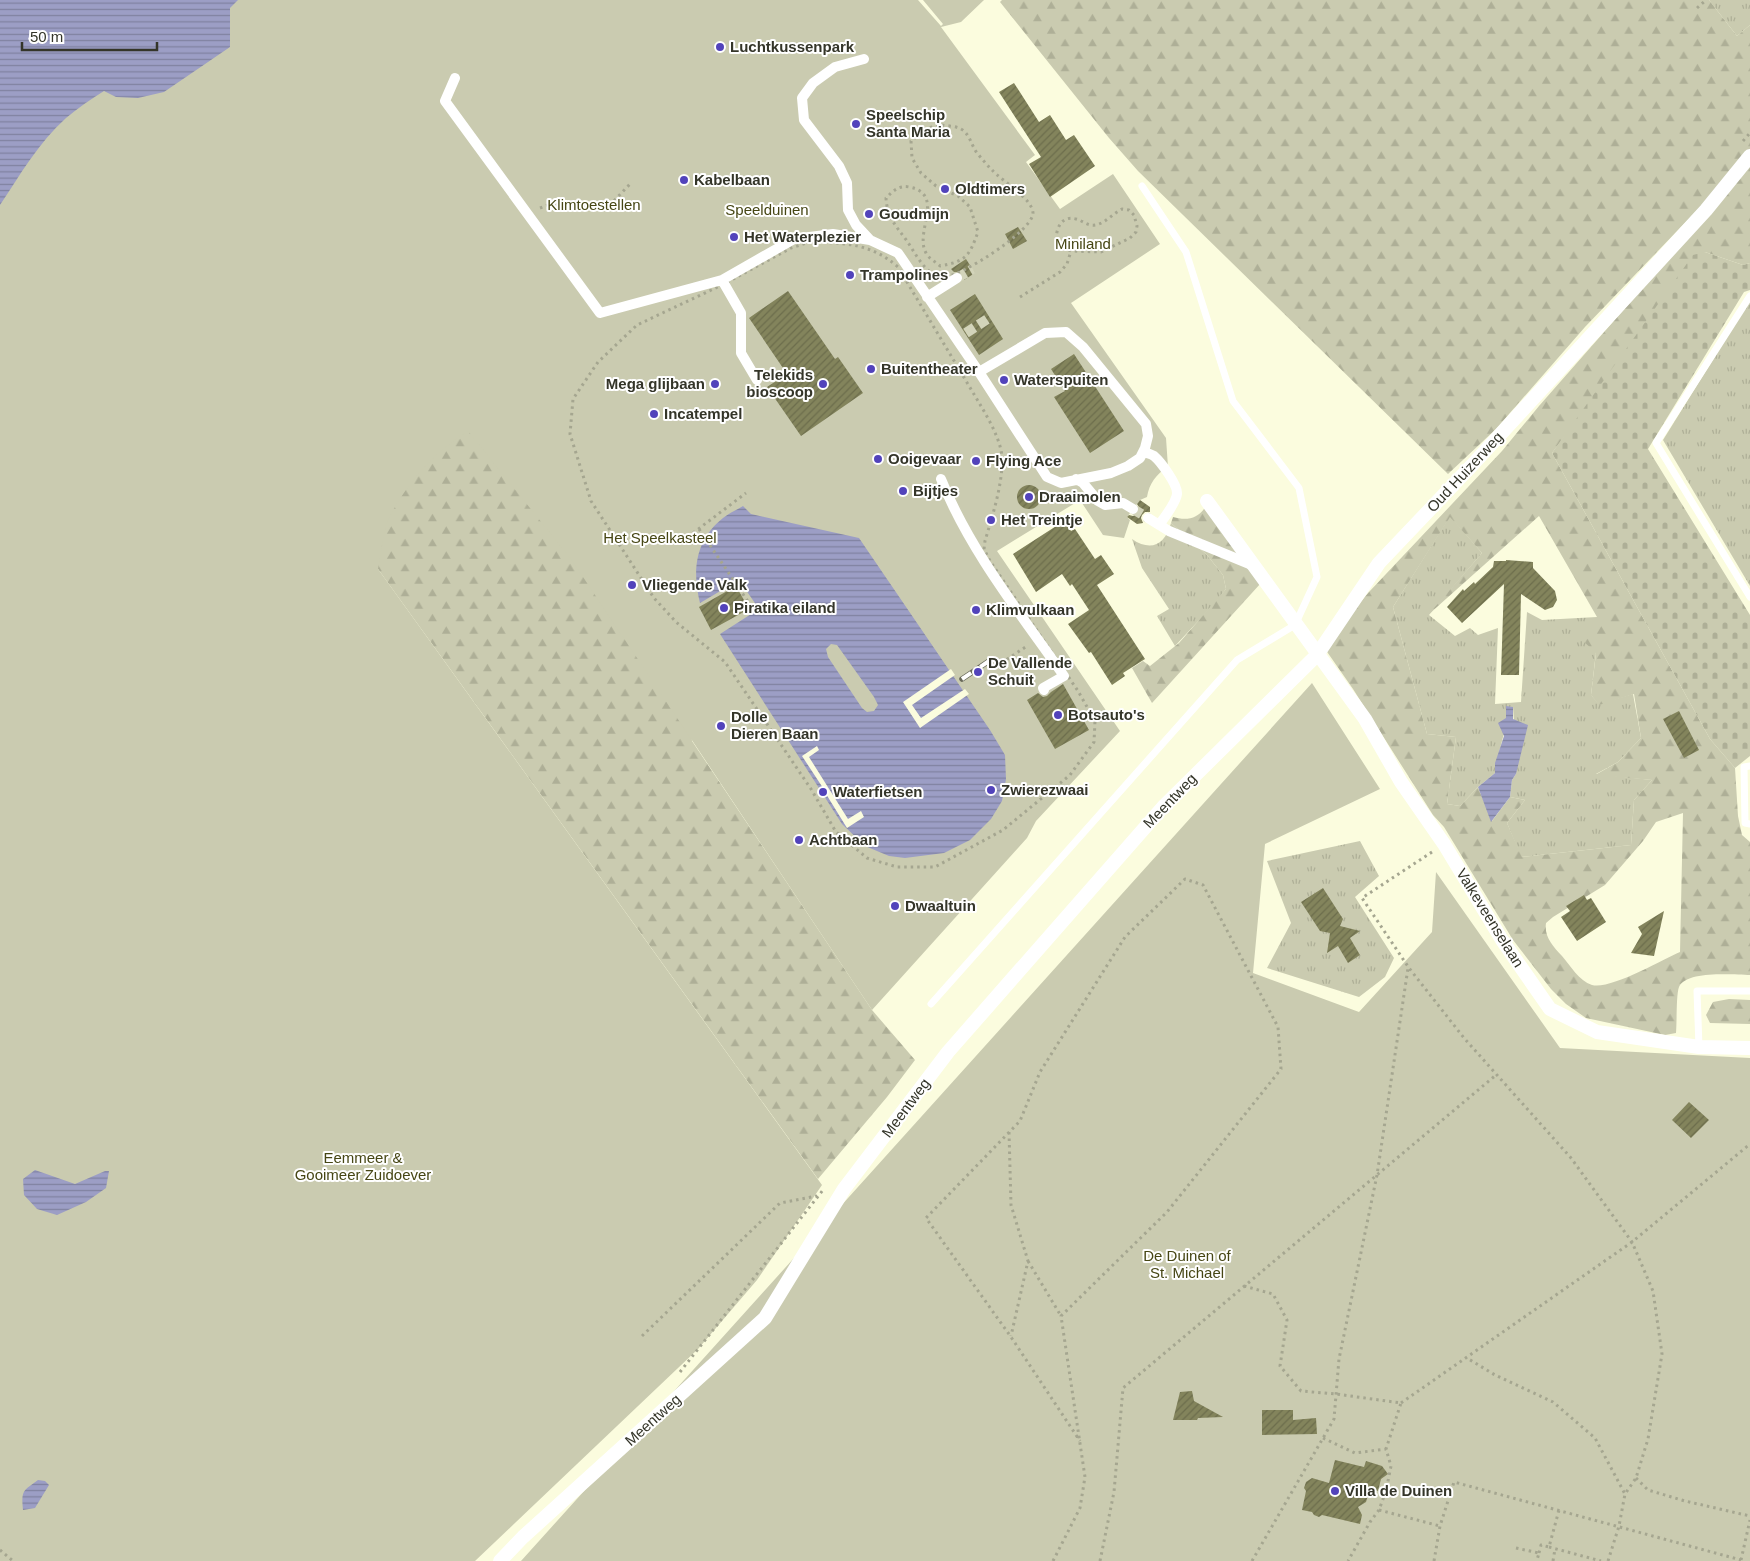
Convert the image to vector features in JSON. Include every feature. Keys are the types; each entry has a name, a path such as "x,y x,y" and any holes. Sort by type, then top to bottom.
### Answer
{"street":[{"path":"864,59 835,67 813,84 802,98 804,120 839,166 847,183 848,210 856,225 870,240"},
{"path":"455,78 445,101 600,313 723,282 794,239 833,234 870,240 898,254 1047,477 1061,483 1111,473 1128,466 1140,458 1148,436 1146,424 1083,347 1066,332 1045,333 978,372"},
{"name":"Oud Huizerweg","path":"1317,655 1379,562 1693,225 1750,156"},
{"path":"927,297 958,278"},
{"path":"723,282 741,313 741,353 757,380"},
{"path":"1143,452 1157,459 1175,485 1177,494 1159,525"},
{"path":"941,479 960,521 986,564 1064,676 1043,688 1044,690"},
{"path":"1076,479 1098,501 1105,505 1123,503 1133,509"},
{"path":"1207,501 1317,655"},
{"path":"1148,518 1169,531 1252,564"},
{"name":"Valkeveenselaan","path":"1317,655 1365,719 1401,782 1444,844 1502,940 1550,1009 1597,1032 1699,1046 1750,1048"},
{"name":"Meentweg","path":"500,1561 523,1537 765,1318 844,1189 948,1052 1163,807 1317,655"}],"lane":[{"path":"931,1004 1237,660 1295,624 1317,577 1299,488 1233,401 1186,252 1142,186"},
{"path":"1750,296 1656,443 1750,597"},
{"path":"1750,766 1744,767 1745,823 1750,824"},
{"path":"1699,1046 1697,991 1750,991"}],"path":[{"path":"1697,8 1706,0"},
{"path":"942,125 960,128 970,138 976,152 999,178 1027,200 1033,213 1031,222 1009,242 955,275 942,277 927,270 887,211 886,198 894,189 906,186 916,188 923,193 929,208 922,236 926,253 940,266 958,262 970,252 978,232 970,207 958,196 936,186 921,173 912,158 911,141 927,128 942,125"},
{"path":"528,213 554,203 596,209 609,206 632,182"},
{"path":"1122,209 1129,210 1134,215 1137,226 1136,232 1130,238 1101,252 1071,251 1062,247 1056,241 1056,233 1060,224 1066,219 1076,219 1091,225 1099,224 1122,209"},
{"path":"810,242 866,247 886,256 898,267 991,422 1001,451 1002,473 984,549 990,561 1078,691 1095,721 1094,742 1070,775 1003,830 935,867 896,867 867,858 836,832 811,789 724,662 676,622 654,598 591,501 570,434 573,399 598,362 637,325 723,282 791,248 810,242"},
{"path":"1020,298 1060,272 1067,264 1071,251"},
{"path":"693,533 746,493"},
{"path":"699,529 753,608"},
{"path":"994,659 1006,660 1038,639"},
{"path":"1425,856 1362,898 1409,968 1464,1038 1571,1158 1632,1242 1654,1291 1662,1354 1648,1439 1636,1478 1625,1494 1619,1526 1608,1561"},
{"path":"1061,1316 1168,1212 1281,1068 1278,1027 1203,885 1185,879 1126,937 1040,1072 1020,1121 926,1218 1011,1337 1080,1441"},
{"path":"1252,1561 1334,1419 1339,1359 1377,1175 1409,968"},
{"path":"1100,1561 1114,1492 1123,1388 1496,1075"},
{"path":"1009,1131 1011,1205 1028,1260 1061,1316 1085,1477 1080,1508 1053,1561"},
{"path":"1348,1561 1379,1510 1386,1490 1391,1466 1386,1449 1402,1403 1632,1242 1750,1144"},
{"path":"642,1336 780,1203 844,1189"},
{"path":"1011,1337 1028,1260"},
{"path":"1244,1286 1272,1294 1287,1320 1280,1366 1301,1391 1402,1403"},
{"path":"1467,1358 1495,1375 1553,1402 1595,1438 1625,1494"},
{"path":"1323,1438 1355,1454 1386,1449"},
{"path":"1636,1478 1648,1490 1685,1501 1750,1516"},
{"path":"1434,1561 1440,1526 1454,1482 1741,1561 1750,1520"},
{"path":"1379,1510 1440,1526"},
{"path":"1549,1547 1559,1510"},
{"path":"1538,1561 1541,1545 1601,1561"},
{"path":"1516,1548 1539,1553"},
{"path":"1553,1561 1555,1549"},
{"path":"0,1550 13,1561"}],"green space":[{"name":"Eemmeer & Gooimeer Zuidoever","path":"0,0 918,0 941,26 943,24 923,0 984,0 961,22 941,27 1035,155 1026,162 1060,209 1113,174 1160,244 1071,303 1166,438 1168,467 1157,476 1149,488 1147,497 1140,500 1127,517 1130,520 1124,538 1103,535 1080,500 997,551 1120,731 1036,821 1027,838 872,1010 571,559 468,431 432,459 422,470 403,494 388,520 378,569 822,1185 757,1280 698,1349 475,1561 0,1561"},
{"path":"1002,0 1709,0 1737,36 1750,25 1750,155 1585,327 1496,429 1448,474 1138,171 1109,138 1000,2"},
{"path":"1709,0 1750,0 1750,25 1737,36"},
{"path":"1750,166 1750,263 1743,265 1705,252 1552,453 1710,739 1735,768 1738,816 1742,835 1750,842 1750,975 1723,974 1701,976 1684,982 1678,991 1676,1033 1665,1035 1586,1018 1566,1004 1551,989 1513,940 1444,827 1433,815 1353,689 1323,646 1369,592 1502,451 1539,406","holes":["1539,516 1597,617 1580,638 1596,653 1591,695 1599,705 1634,694 1641,738 1618,762 1595,775 1652,780 1634,800 1631,845 1522,857 1507,823 1525,800 1510,797 1492,821 1478,787 1460,806 1447,804 1456,737 1427,734 1393,607 1450,517 1482,553 1428,615","1683,813 1680,952 1623,979 1600,985 1587,983 1552,945 1546,933 1546,923 1605,885 1643,841 1656,822"]},
{"path":"348,227 691,726 692,741 872,1010 915,1060 887,1097 818,1179 378,569"},
{"path":"1705,252 1743,265 1750,263 1750,290 1744,292 1648,449 1750,615 1750,756 1735,768 1710,739 1552,453 1693,255"},
{"path":"1750,300 1750,586 1663,440"},
{"path":"1206,506 1261,583 1152,703 1132,668 1143,661 1150,666 1179,643 1226,589 1223,575 1207,555 1171,523 1173,517 1192,518 1199,514"},
{"path":"1450,516 1482,553 1429,615 1455,636 1470,628 1478,635 1498,628 1495,704 1521,702 1527,612 1542,620 1597,617 1596,652 1591,695 1599,704 1633,694 1641,738 1618,762 1596,774 1652,780 1634,800 1631,845 1521,857 1507,823 1525,800 1510,797 1512,780 1516,774 1517,766 1513,707 1507,719 1495,773 1460,806 1447,804 1456,737 1427,734 1393,607"},
{"path":"1171,523 1207,555 1223,575 1226,589 1175,646 1157,616 1169,609 1142,568 1132,539 1145,545 1156,544 1165,537"},
{"name":"De Duinen of St. Michael","path":"1312,683 1380,789 1265,844 1253,973 1359,1012 1432,932 1436,872 1560,1048 1750,1058 1750,1561 521,1561"},
{"path":"1360,841 1379,876 1355,897 1394,958 1385,977 1359,997 1267,968 1291,923 1267,861"},
{"path":"1729,999 1750,1000 1750,1024 1710,1023 1706,1015 1713,1002"}],"water":[{"path":"0,0 238,0 230,8 230,47 164,92 138,98 116,97 104,91 89,100 56,127 30,159 0,205"},
{"path":"743,506 751,514 859,538 990,730 1005,755 1006,779 1002,801 991,819 970,840 944,853 905,858 889,856 865,846 842,824 720,634 759,609 739,580 700,603 696,568 701,546 706,536 725,516","holes":["831,644 837,645 874,697 878,705 874,711 867,712 862,708 828,657 826,649"]},
{"path":"1506,706 1513,707 1513,719 1528,725 1516,774 1512,780 1510,797 1491,822 1478,787 1495,773 1495,763 1504,736 1498,723 1506,718"},
{"path":"35,1170 75,1184 109,1171 106,1188 86,1202 57,1215 37,1209 24,1195 23,1179"},
{"path":"38,1480 45,1481 49,1485 35,1508 23,1510 22,1498 24,1492"}],"pier":[{"path":"951,669 955,675 912,705 921,718 965,689 969,694 920,728 903,702"},
{"path":"817,746 819,750 809,757 848,819 861,811 864,817 847,828 826,794 823,795 820,790 823,788 802,756"}],"building":[{"path":"1014,83 1039,122 1050,115 1066,140 1074,135 1095,166 1050,197 1029,164 1041,157 999,92"},
{"path":"1018,227 1027,241 1013,249 1005,234"},
{"path":"966,259 975,273 964,280 961,272 954,272 951,269"},
{"path":"788,291 835,359 838,357 863,393 801,436 767,387 787,374 749,318"},
{"path":"975,294 1003,339 979,355 950,310"},
{"path":"1074,354 1124,431 1090,453 1054,397 1065,391 1051,369"},
{"name":"Draaimolen","path":"1029,485 1037,489 1041,497 1037,505 1029,509 1021,505 1017,497 1021,489"},
{"path":"1140,500 1150,507 1150,512 1145,512 1141,518 1143,523 1137,524 1127,517 1139,513 1140,509 1137,504"},
{"path":"1064,521 1071,531 1075,529 1095,559 1101,555 1114,574 1097,585 1145,659 1123,673 1125,676 1112,685 1091,652 1089,653 1068,624 1089,610 1072,584 1070,586 1062,574 1036,592 1013,554"},
{"path":"1494,561 1533,562 1533,568 1555,591 1557,600 1553,607 1545,610 1521,594 1519,675 1501,675 1504,584 1462,623 1447,607 1463,589 1464,591 1474,582 1475,584 1493,567"},
{"name":"Piratika eiland","path":"736,586 749,609 711,630 699,607"},
{"name":"Botsauto's","path":"1063,684 1089,730 1055,749 1027,700 1038,693 1043,697 1047,696"},
{"path":"1679,711 1699,750 1684,758 1663,719"},
{"path":"1323,888 1343,919 1340,926 1360,931 1350,938 1360,955 1348,963 1338,946 1327,953 1330,933 1320,931 1301,902"},
{"path":"1584,895 1587,900 1591,898 1606,922 1577,941 1561,917 1570,911 1566,906"},
{"path":"1664,911 1654,956 1631,953 1642,934 1638,927"},
{"path":"1689,1102 1709,1120 1691,1138 1672,1120"},
{"path":"1192,1391 1194,1401 1223,1417 1173,1420 1180,1392"},
{"path":"1262,1410 1293,1410 1293,1420 1316,1418 1317,1434 1262,1435"},
{"name":"Villa de Duinen","path":"1335,1460 1364,1467 1366,1461 1382,1466 1388,1474 1381,1479 1378,1491 1370,1489 1366,1502 1358,1507 1362,1515 1360,1524 1322,1515 1319,1517 1312,1512 1302,1510 1306,1482 1312,1478 1329,1483"}],"tunnel":[{"path":"957,278 973,269"},
{"path":"966,333 989,318"},
{"path":"1133,509 1148,518"}],"railway":[{"path":"962,679 989,661"}],"place":[{"name":"Luchtkussenpark","path":"720,47"},
{"name":"Speelschip Santa Maria","path":"856,124"},
{"name":"Kabelbaan","path":"684,180"},
{"name":"Oldtimers","path":"945,189"},
{"name":"Goudmijn","path":"869,214"},
{"name":"Het Waterplezier","path":"734,237"},
{"name":"Trampolines","path":"850,275"},
{"name":"Buitentheater","path":"871,369"},
{"name":"Waterspuiten","path":"1004,380"},
{"name":"Mega glijbaan","path":"715,384"},
{"name":"Telekids bioscoop","path":"823,384"},
{"name":"Incatempel","path":"654,414"},
{"name":"Ooigevaar","path":"878,459"},
{"name":"Flying Ace","path":"976,461"},
{"name":"Bijtjes","path":"903,491"},
{"name":"Draaimolen","path":"1029,497"},
{"name":"Het Treintje","path":"991,520"},
{"name":"Vliegende Valk","path":"632,585"},
{"name":"Piratika eiland","path":"724,608"},
{"name":"Klimvulkaan","path":"976,610"},
{"name":"De Vallende Schuit","path":"978,672"},
{"name":"Botsauto's","path":"1058,715"},
{"name":"Dolle Dieren Baan","path":"721,726"},
{"name":"Zwierezwaai","path":"991,790"},
{"name":"Waterfietsen","path":"823,792"},
{"name":"Achtbaan","path":"799,840"},
{"name":"Dwaaltuin","path":"895,906"},
{"name":"Villa de Duinen","path":"1335,1491"}],"park label":[{"name":"Klimtoestellen","path":"594,205"},
{"name":"Speelduinen","path":"767,210"},
{"name":"Miniland","path":"1083,244"},
{"name":"Het Speelkasteel","path":"660,538"}]}
